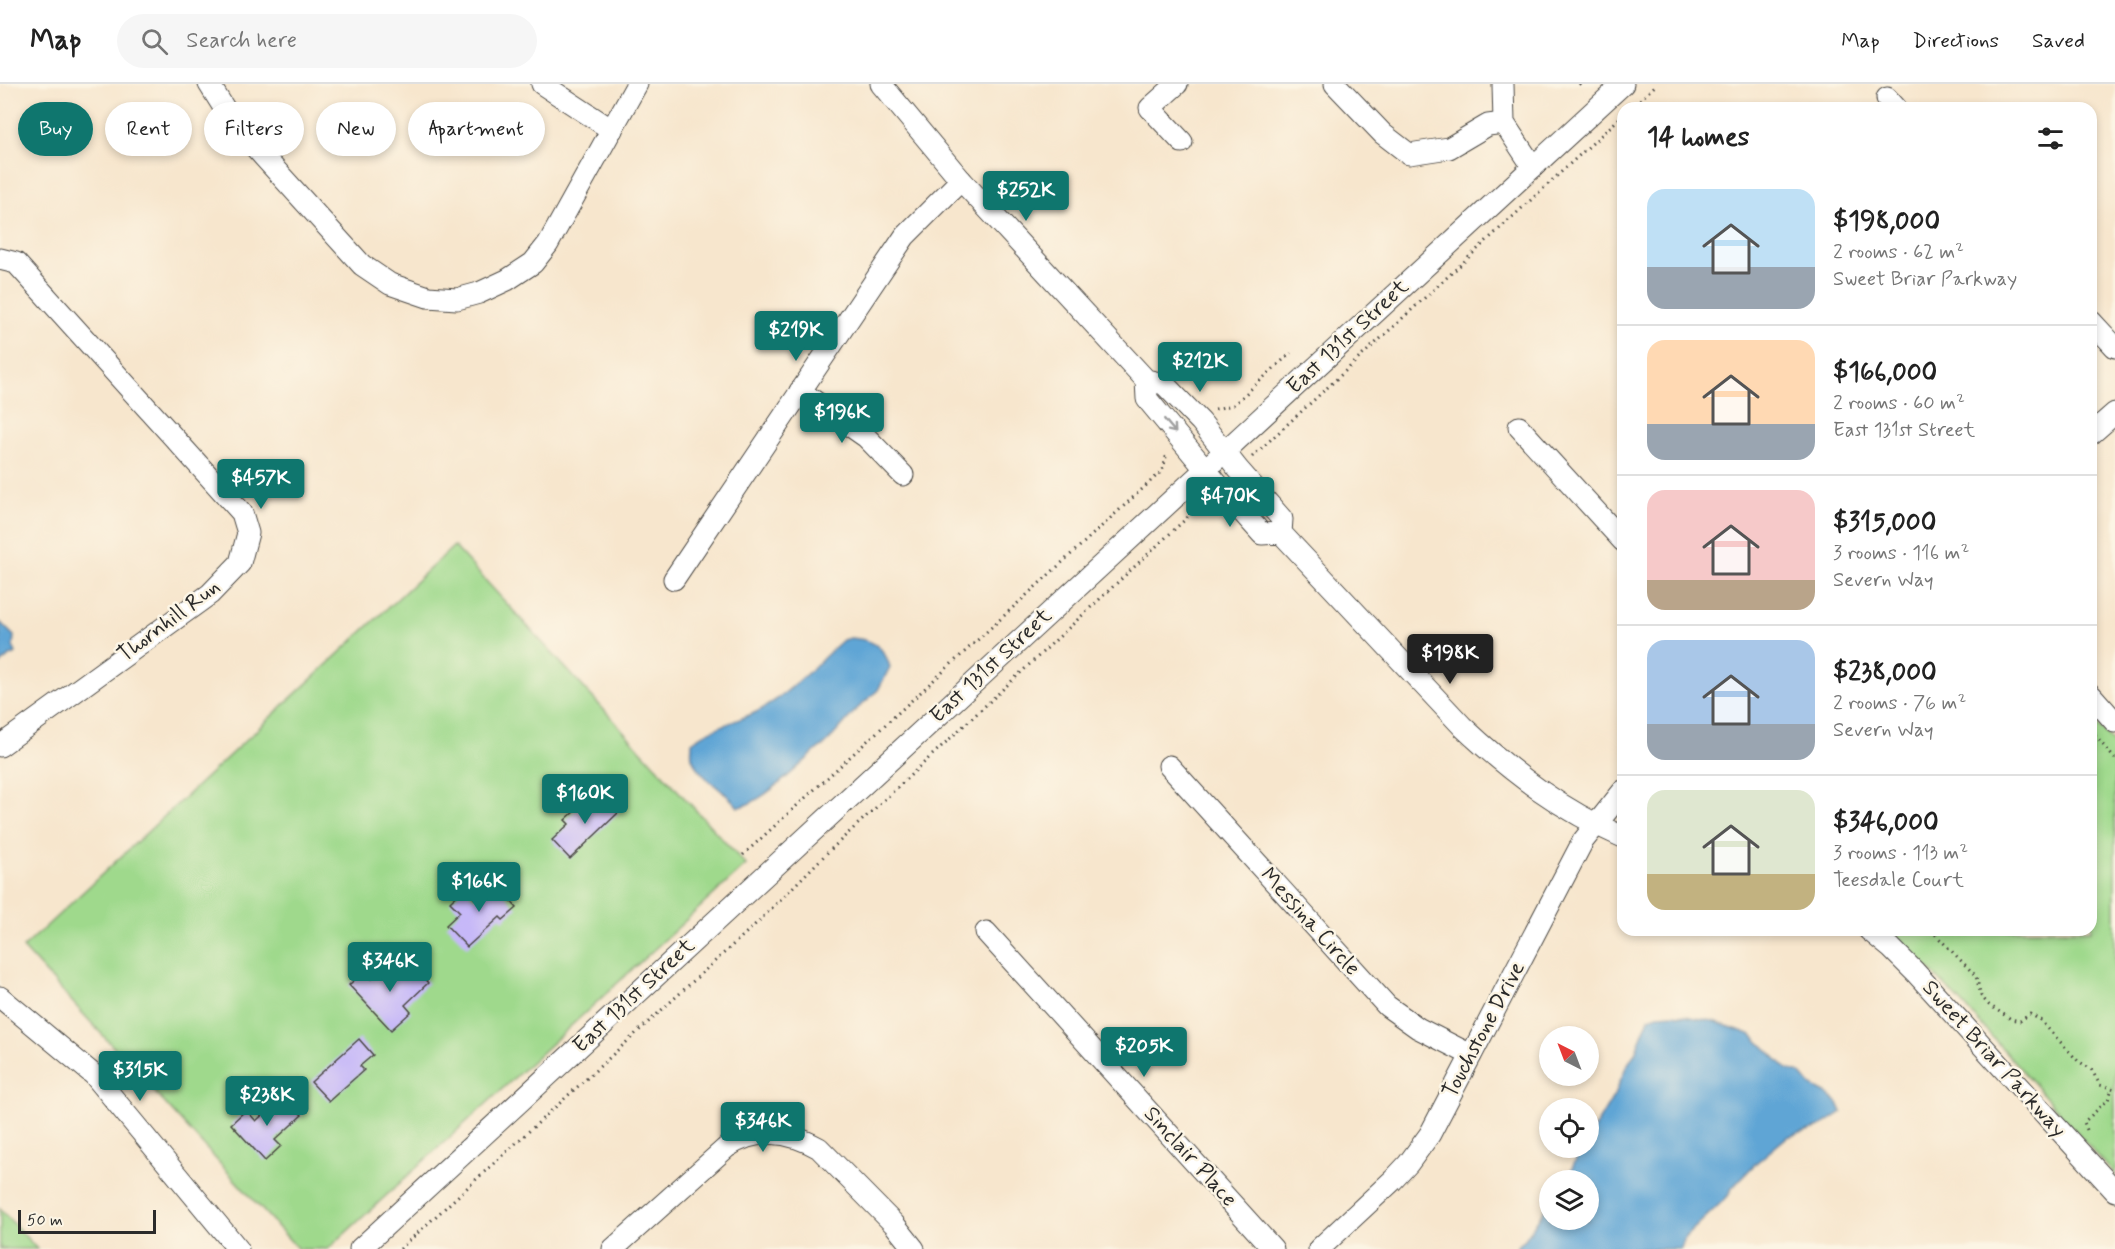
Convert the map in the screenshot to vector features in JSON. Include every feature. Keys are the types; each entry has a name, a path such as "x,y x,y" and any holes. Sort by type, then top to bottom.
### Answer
{"street":[{"path":"209,84 234,124 362,265 390,285 428,297 457,299 479,293 507,280 533,263 548,244 637,84"},
{"path":"542,84 612,130"},
{"path":"881,84 961,180 1146,380 1164,384 1201,422 1282,519 1281,533 1463,726 1495,757 1533,787 1617,834"},
{"path":"1177,84 1150,108 1182,142"},
{"path":"1335,84 1383,134 1409,154 1449,148 1488,125 1504,123"},
{"path":"1503,84 1504,123 1533,167"},
{"name":"East 131st Street","path":"360,1249 1623,84"},
{"path":"675,579 905,236 961,180"},
{"name":"Thornhill Run","path":"0,259 16,263 242,513 249,533 240,563 210,594 0,746"},
{"path":"2097,328 2115,347"},
{"path":"1146,380 1147,399 1220,488 1262,534 1281,533"},
{"path":"800,391 866,437 903,475"},
{"path":"2097,429 2115,413"},
{"path":"1519,427 1617,534"},
{"path":"2097,702 2115,722"},
{"name":"Messina Circle","path":"1169,766 1387,1006 1418,1028 1471,1055"},
{"name":"Touchstone Drive","path":"1319,1249 1408,1164 1430,1134 1583,841 1617,798"},
{"name":"Sinclair Place","path":"986,932 1273,1249"},
{"name":"Sweet Briar Parkway","path":"1876,936 1915,972 2115,1191"},
{"path":"0,997 94,1075 238,1249"},
{"path":"613,1249 727,1147 739,1139 764,1133 784,1134 805,1140 819,1148 894,1224 914,1249"}],"path":[{"path":"1638,102 1657,84"},
{"path":"1238,469 1617,121"},
{"path":"1215,409 1233,405 1291,353"},
{"path":"743,855 1163,470 1166,457"},
{"path":"400,1249 750,929 826,853 1220,488"},
{"path":"2097,738 2115,759"},
{"path":"1937,936 1976,976 1981,996 1989,1005 2011,1019 2020,1021 2030,1014 2040,1020 2078,1061 2091,1069 2100,1085 2114,1089 2108,1100 2084,1122 2088,1132"}],"green space":[{"path":"454,546 746,865 328,1249 298,1249 23,948"},
{"path":"2097,725 2115,745 2115,1175 1962,1003 1897,936 2097,936"},
{"path":"0,1209 37,1249 0,1249"}],"water":[{"path":"0,622 14,636 13,646 16,653 0,665"},
{"path":"850,638 870,642 884,653 890,667 878,690 856,710 825,745 758,799 738,807 695,765 692,742 708,732 773,702 843,640"},
{"path":"1674,1014 1713,1021 1752,1035 1787,1069 1800,1073 1810,1085 1838,1103 1842,1112 1820,1127 1787,1137 1756,1163 1732,1188 1728,1196 1685,1237 1681,1249 1517,1249 1539,1218 1539,1230 1599,1230 1599,1170 1571,1170 1577,1158 1599,1158 1599,1120 1616,1092 1649,1018"}],"building":[{"path":"597,791 618,813 570,859 552,840 569,824 565,820"},
{"path":"493,882 517,908 503,920 500,917 467,947 446,925 460,912 450,902 465,888 475,899"},
{"path":"411,964 428,983 405,1005 411,1012 391,1030 349,985 364,971 371,979 381,969 384,973 389,969 397,977"},
{"path":"359,1039 373,1055 360,1066 364,1070 329,1101 311,1082"},
{"path":"284,1095 302,1115 275,1140 281,1146 265,1161 231,1124 246,1110 256,1121"}]}
